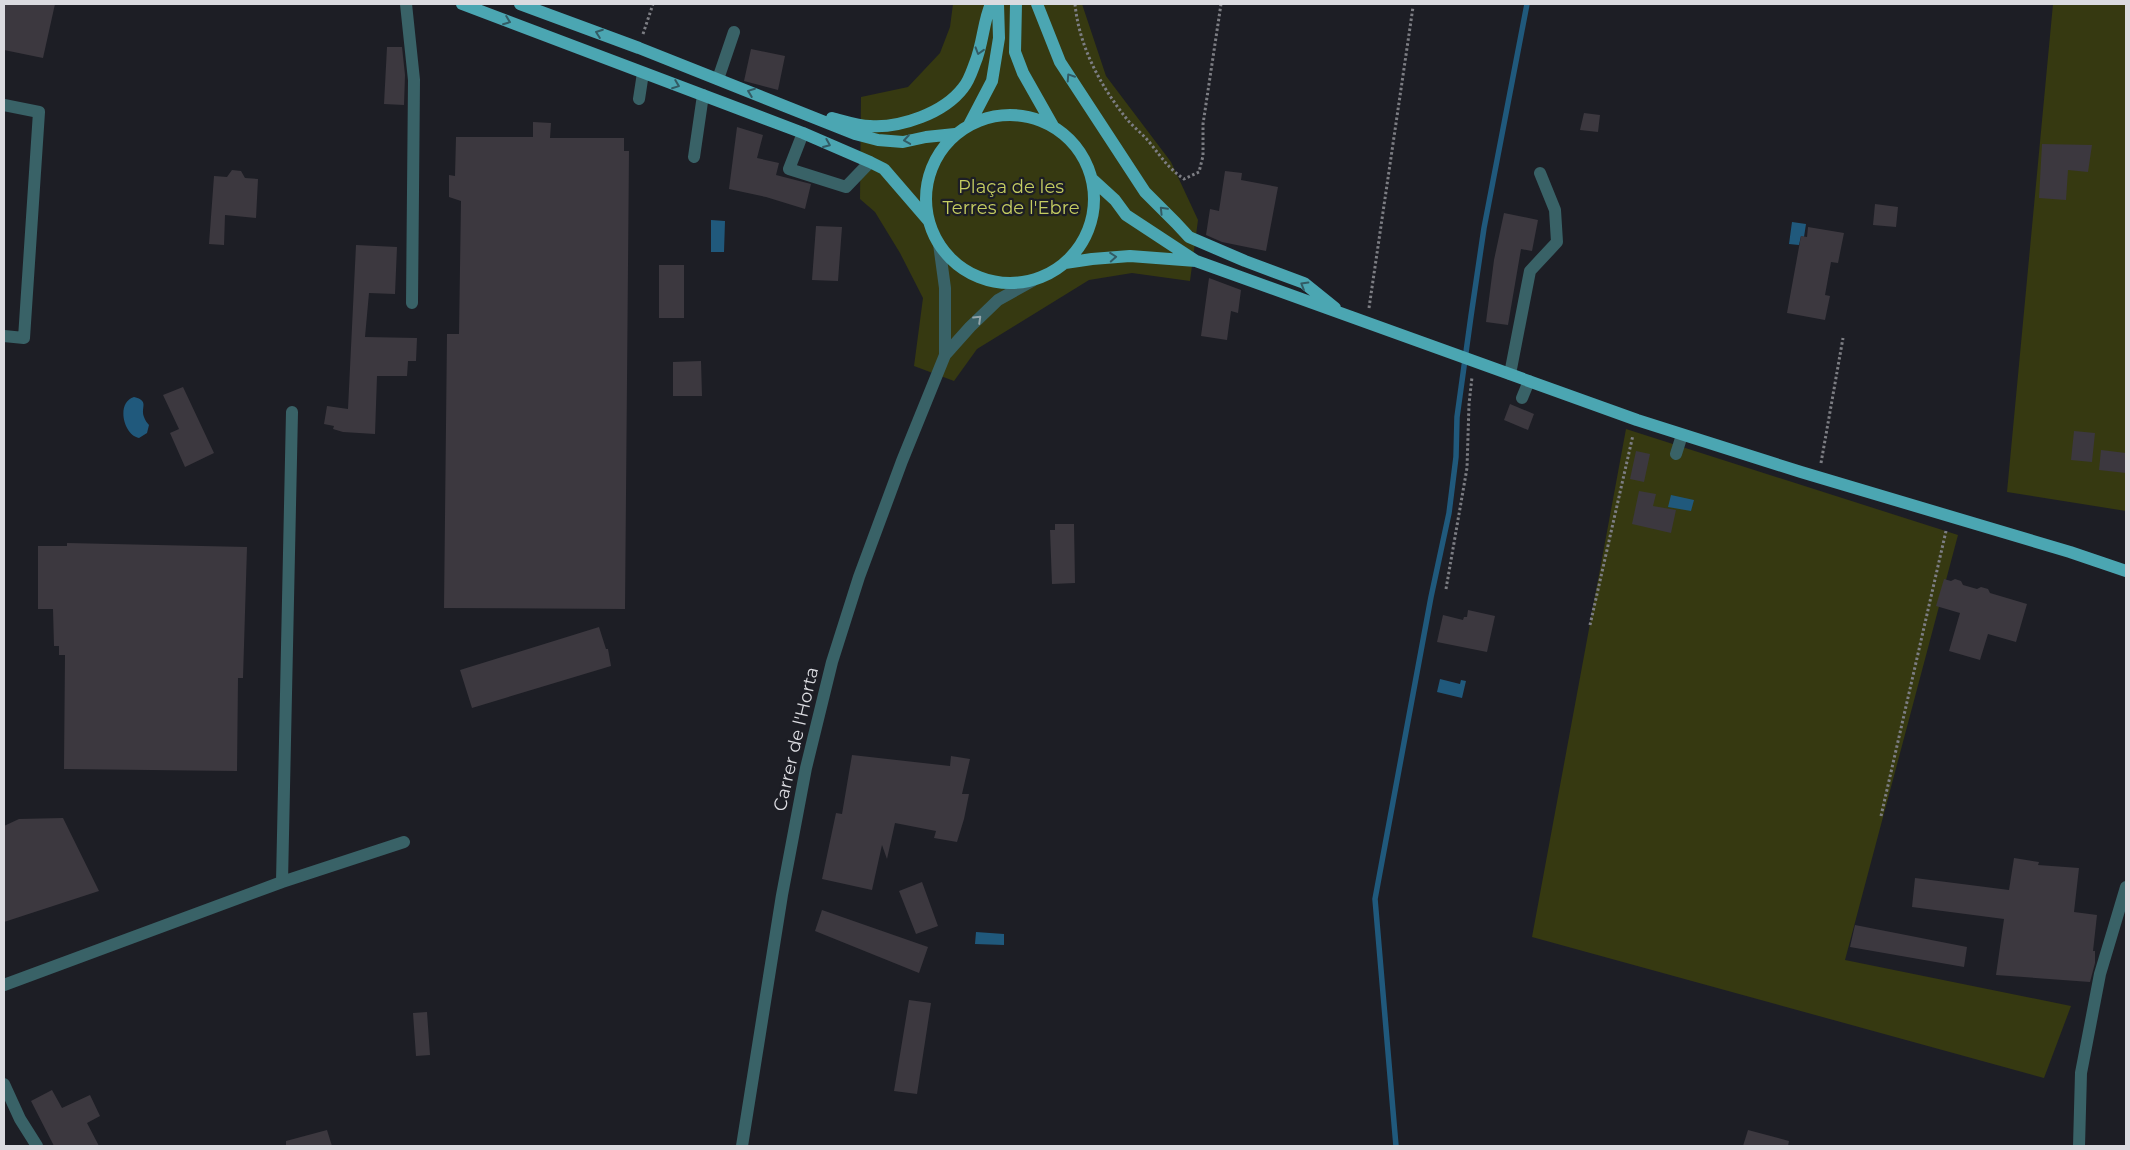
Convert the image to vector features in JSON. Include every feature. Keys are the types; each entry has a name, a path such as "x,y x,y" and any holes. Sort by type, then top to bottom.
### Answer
{"main road":[{"path":"462,4 803,133 884,169 929,222 939,244 954,262 980,277 1008,284 1032,281 1049,274 1065,263 1078,250 1090,225 1094,207 1092,179 1089,168 1078,148 1053,126 1032,118 1011,114 989,117 969,125 955,134 940,152 929,174 926,198 929,222"},
{"path":"520,4 639,48 855,134 878,140 903,142 955,134"},
{"path":"796,110 870,126 906,123 928,115 963,88 976,63 983,40 987,12 991,4"},
{"path":"969,125 992,81 997,60 999,38 998,4"},
{"path":"1016,4 1015,52 1023,73 1053,126"},
{"path":"1037,4 1060,62 1146,192 1189,237 1304,283 1343,314"},
{"path":"1092,179 1114,200 1126,215 1196,261 1637,420 1818,477 2070,552 2126,571"},
{"path":"1065,263 1092,258 1130,256 1196,261"}],"street":[{"path":"406,4 414,80 412,302"},
{"path":"718,80 734,32"},
{"path":"639,99 643,73"},
{"path":"694,157 703,95"},
{"path":"4,105 39,112 24,338 4,336"},
{"path":"803,133 789,169 846,187 870,162"},
{"path":"1510,374 1530,271 1557,242 1556,210 1540,173"},
{"path":"939,244 945,288 945,356"},
{"path":"945,356 970,326 998,300 1032,281"},
{"name":"Carrer de l'Horta","path":"742,1146 792,840 821,703 838,641 859,577 899,468 945,356"},
{"path":"1522,398 1529,381"},
{"path":"282,882 292,412"},
{"path":"1676,454 1682,435"},
{"path":"4,985 282,882 404,842"},
{"path":"2079,1146 2081,1073 2100,974 2126,887"},
{"path":"4,1084 20,1119 37,1146"}],"path":[{"path":"639,48 653,4"},
{"path":"1075,4 1080,30 1098,79 1127,120 1171,170 1184,179 1199,172 1203,156 1203,124 1220,4"},
{"path":"1367,322 1412,7"},
{"path":"1818,477 1843,338"},
{"path":"1446,589 1467,468 1469,404 1474,361"},
{"path":"1590,625 1637,420"},
{"path":"1881,816 1950,516"}],"green space":[{"name":"Plaça de les Terres de l'Ebre","path":"953,4 1082,4 1106,76 1171,162 1198,220 1190,281 1132,273 1089,280 977,349 954,381 914,366 923,298 900,253 875,212 860,199 861,97 908,87 940,53 950,27"},
{"path":"2053,4 2126,4 2126,511 2007,492"},
{"path":"1626,429 1958,535 1845,960 2071,1006 2044,1078 1532,937"}],"water":[{"path":"711,220 725,221 724,252 711,252"},
{"path":"1792,222 1806,224 1804,237 1801,236 1799,245 1789,244"},
{"path":"134,397 142,400 144,417 149,425 147,433 139,438 133,436 129,431 123,411 128,400"},
{"path":"1671,495 1694,500 1691,511 1668,507"},
{"path":"1440,679 1460,684 1461,680 1466,681 1462,698 1437,692"},
{"path":"976,932 1004,934 1004,945 975,944"}],"building":[{"path":"4,4 55,4 43,58 4,50"},
{"path":"387,47 402,47 405,75 404,105 384,104"},
{"path":"751,49 785,56 778,90 744,81"},
{"path":"1584,113 1600,115 1598,132 1580,130"},
{"path":"533,122 551,123 550,138 624,138 624,151 629,151 625,609 444,608 447,334 459,334 461,201 449,197 449,175 455,176 456,137 533,137"},
{"path":"737,127 763,135 757,158 779,163 776,175 811,184 805,209 766,197 729,189"},
{"path":"2042,144 2092,145 2088,172 2068,170 2066,200 2039,198"},
{"path":"232,170 241,171 245,178 258,179 256,218 225,215 224,245 209,244 214,176 227,177"},
{"path":"1225,171 1242,173 1241,180 1278,187 1266,251 1222,242 1206,235 1210,209 1219,211"},
{"path":"1875,204 1898,207 1896,227 1873,225"},
{"path":"1504,213 1538,220 1532,251 1521,249 1508,325 1486,322 1494,260"},
{"path":"816,226 842,227 838,281 812,280"},
{"path":"1808,227 1844,233 1838,263 1831,262 1825,295 1830,296 1825,320 1787,313 1801,236 1807,237"},
{"path":"356,245 397,247 395,294 369,293 365,337 417,338 416,361 408,361 407,376 377,376 375,434 343,432 333,429 334,426 324,424 327,406 348,409"},
{"path":"659,265 684,265 684,318 659,318"},
{"path":"1209,278 1241,290 1238,313 1231,311 1227,340 1201,336"},
{"path":"701,361 702,396 673,396 673,362"},
{"path":"183,387 214,453 185,467 170,433 179,429 163,395"},
{"path":"1510,404 1534,414 1528,430 1504,420"},
{"path":"2074,431 2095,433 2092,462 2071,460"},
{"path":"2101,450 2126,453 2126,473 2099,470"},
{"path":"1636,451 1650,454 1644,482 1630,479"},
{"path":"1639,491 1656,494 1653,506 1676,510 1671,533 1632,524"},
{"path":"1055,524 1074,524 1075,583 1052,584 1050,530 1055,530"},
{"path":"67,543 247,547 243,678 238,678 237,771 64,769 65,655 59,655 59,646 54,646 53,609 38,609 38,546 67,546"},
{"path":"1944,579 1951,581 1955,579 1961,581 1963,585 1977,589 1981,587 1988,589 1990,593 2027,604 2016,642 1988,634 1980,660 1949,651 1960,613 1936,606"},
{"path":"1468,610 1495,616 1487,652 1437,642 1443,615 1463,620 1464,617 1467,617"},
{"path":"599,627 606,649 608,649 611,666 472,708 460,670"},
{"path":"852,755 950,766 951,756 970,759 962,794 969,794 957,842 934,838 936,831 895,823 887,859 882,845 872,890 822,879 836,813 842,814"},
{"path":"63,818 99,891 4,922 4,826 19,819"},
{"path":"2014,858 2039,862 2038,865 2079,868 2074,912 2097,915 2093,951 2095,951 2095,963 2090,982 1996,975 2004,919 1912,907 1915,878 2009,890"},
{"path":"922,882 938,926 916,934 899,891"},
{"path":"822,910 928,947 919,973 815,931"},
{"path":"1855,925 1967,947 1964,967 1850,947"},
{"path":"909,1000 931,1003 917,1094 894,1091"},
{"path":"427,1012 430,1055 416,1056 413,1013"},
{"path":"52,1090 62,1108 90,1095 100,1116 87,1123 99,1146 54,1146 31,1101"},
{"path":"327,1130 332,1146 286,1146 286,1141"},
{"path":"1748,1130 1789,1141 1788,1146 1743,1146"}],"waterway":[{"path":"1396,1146 1375,899 1431,597 1449,513 1456,457 1457,417 1484,228 1527,4"}]}
